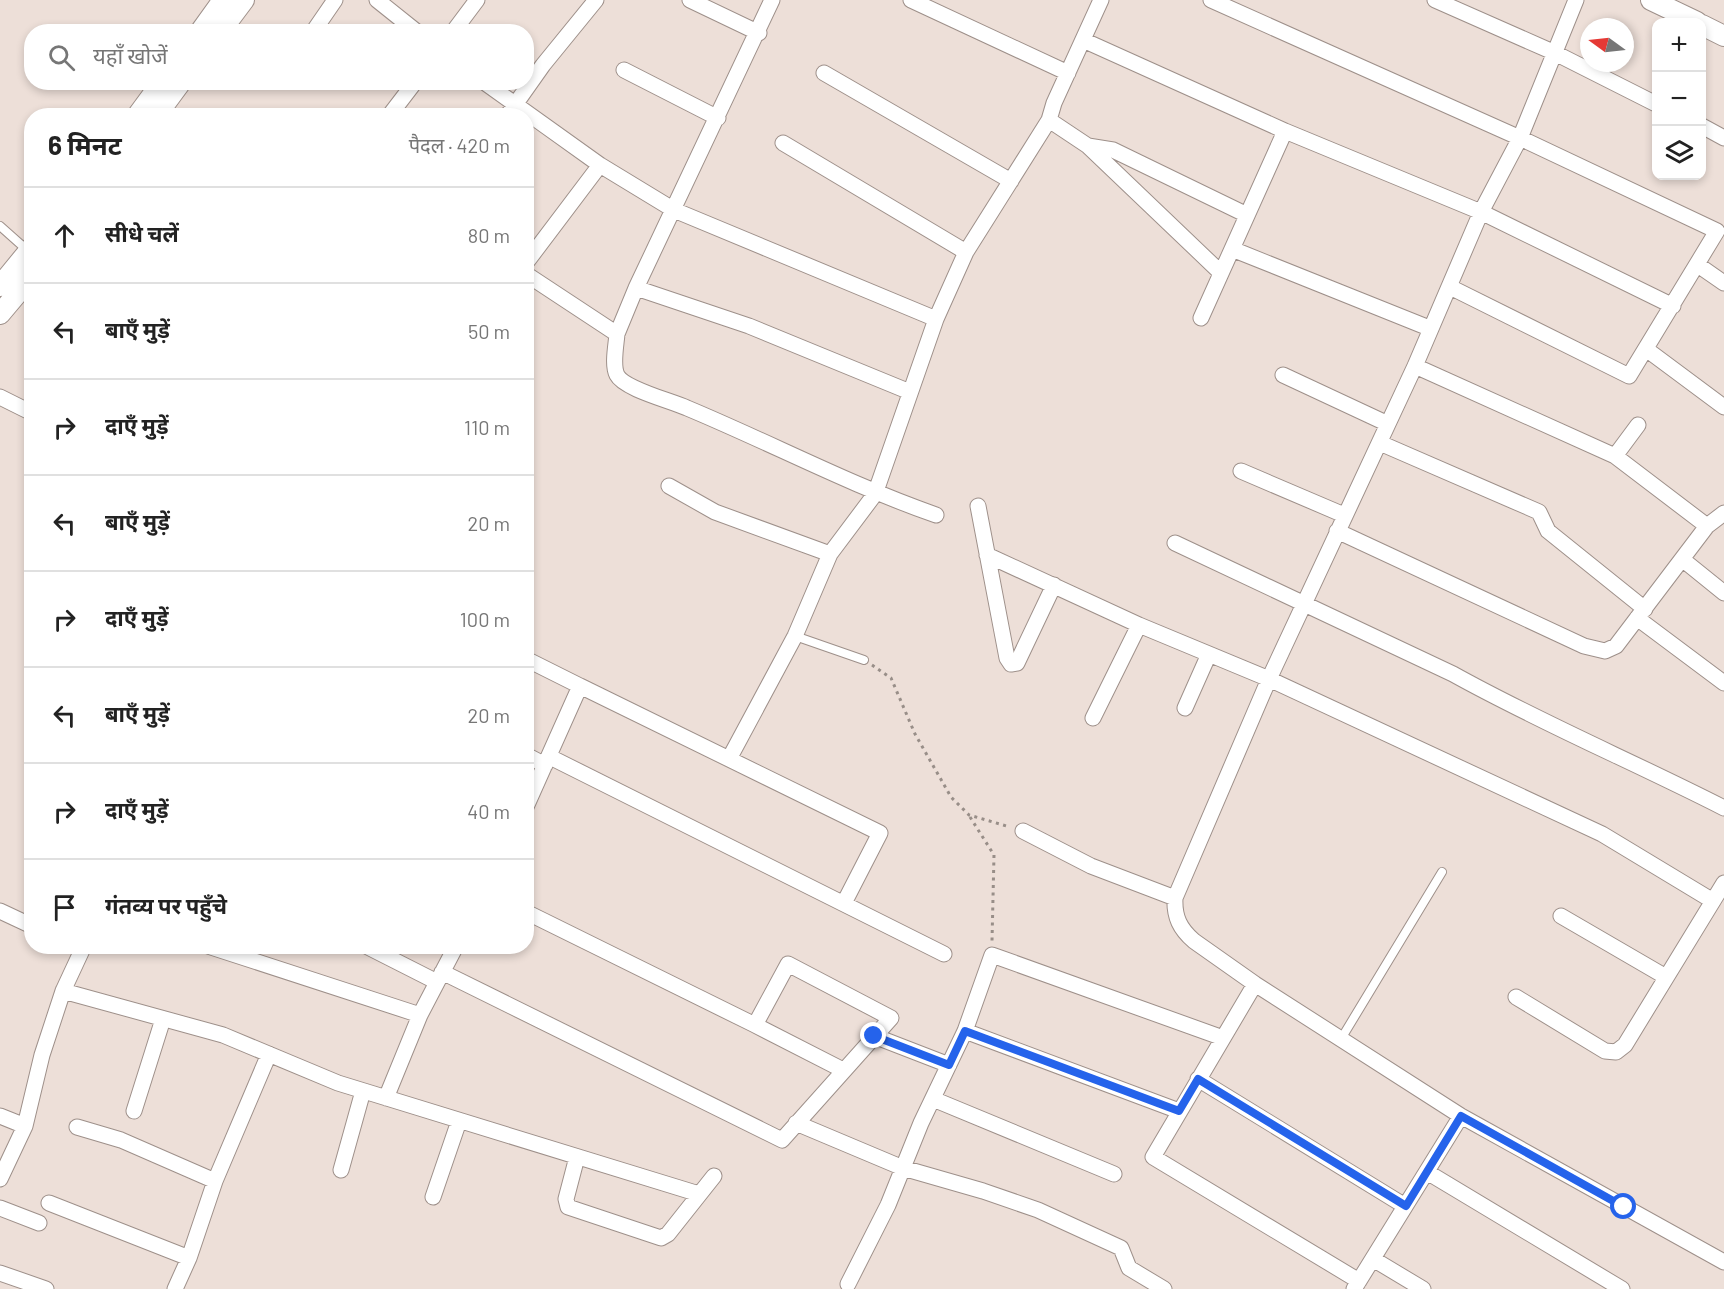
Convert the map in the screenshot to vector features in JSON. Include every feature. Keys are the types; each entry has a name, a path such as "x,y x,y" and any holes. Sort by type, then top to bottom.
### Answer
{"street":[{"path":"206,24 223,0"},
{"path":"226,24 244,0"},
{"path":"318,24 335,0"},
{"path":"377,0 407,24"},
{"path":"459,24 477,0"},
{"path":"534,81 596,0"},
{"path":"690,0 759,33"},
{"path":"772,0 759,33 636,288 617,334 615,367 617,376 627,384 687,408 875,494 936,515"},
{"path":"911,0 1068,73"},
{"path":"729,759 795,636 830,554 875,494 936,319 966,252 1049,120 1101,0"},
{"path":"1211,0 1520,138 1717,231 1629,376 1450,287"},
{"path":"1435,0 1553,52 1652,102"},
{"path":"1576,0 1520,138 1481,212 1415,366 1269,679 1175,898 1175,910 1183,931 1255,984 1461,1116 1724,1262"},
{"path":"1651,0 1689,18"},
{"path":"1706,27 1724,36"},
{"path":"1083,40 1285,131 1481,212 1673,306"},
{"path":"624,70 718,118"},
{"path":"824,73 1011,181"},
{"path":"143,108 156,90"},
{"path":"162,108 175,90"},
{"path":"395,108 409,90"},
{"path":"491,90 508,108"},
{"path":"513,108 527,90"},
{"path":"1049,120 1088,146 1221,273"},
{"path":"534,125 674,210 936,319"},
{"path":"1706,129 1724,138"},
{"path":"1201,318 1285,131"},
{"path":"783,143 966,252"},
{"path":"1088,146 1113,150 1247,216"},
{"path":"534,252 600,165"},
{"path":"1232,249 1430,328"},
{"path":"0,286 24,256"},
{"path":"1698,265 1724,283"},
{"path":"534,279 617,334"},
{"path":"0,314 24,286"},
{"path":"636,288 749,327 910,392"},
{"path":"1646,349 1724,407"},
{"path":"1415,366 1615,456 1707,526"},
{"path":"1283,375 1388,424"},
{"path":"0,397 24,409"},
{"path":"1615,456 1638,425"},
{"path":"1380,443 1539,512 1548,531 1641,614 1724,683"},
{"path":"1241,471 1344,515"},
{"path":"669,486 715,512 830,554"},
{"path":"978,506 1006,658 1011,664 1017,663 1054,585"},
{"path":"1337,531 1596,650 1605,651 1616,646 1707,526 1724,513"},
{"path":"1175,543 1304,603 1724,808"},
{"path":"987,555 1139,625 1269,679 1602,834 1713,900"},
{"path":"1682,559 1724,593"},
{"path":"1093,718 1139,625"},
{"path":"1185,708 1209,654"},
{"path":"534,663 880,833 844,903"},
{"path":"534,789 580,686"},
{"path":"534,757 547,761 844,903 944,954"},
{"path":"1023,831 1091,866 1175,898"},
{"path":"1516,997 1605,1051 1616,1052 1625,1045 1724,883"},
{"path":"0,911 24,922"},
{"path":"534,916 843,1071"},
{"path":"1561,916 1666,977"},
{"path":"0,1179 25,1126 42,1055 63,991 79,954"},
{"path":"233,954 420,1015"},
{"path":"385,954 440,977 782,1140 891,1018 788,964 755,1025"},
{"path":"386,1098 420,1015 452,954"},
{"path":"848,1284 888,1205 965,1031 992,955 1223,1038"},
{"path":"1255,984 1154,1151 1153,1157 1157,1160 1357,1285 1461,1116"},
{"path":"63,991 223,1035 386,1098 699,1194"},
{"path":"135,1111 164,1019"},
{"path":"965,1031 1179,1111"},
{"path":"874,1036 949,1065"},
{"path":"175,1289 189,1258 215,1181 269,1054"},
{"path":"1198,1079 1406,1206"},
{"path":"341,1170 363,1090"},
{"path":"933,1099 1114,1174"},
{"path":"0,1116 25,1126"},
{"path":"433,1197 459,1121"},
{"path":"796,1123 903,1168 983,1191 1038,1210 1121,1248 1129,1268 1164,1289"},
{"path":"77,1127 121,1140 215,1181"},
{"path":"577,1157 566,1199 568,1207 661,1238 668,1234 714,1176"},
{"path":"1427,1172 1622,1289"},
{"path":"49,1203 189,1258"},
{"path":"0,1208 39,1223"},
{"path":"1372,1259 1423,1289"},
{"path":"0,1273 46,1289"}],"lane":[{"path":"0,226 24,244"},
{"path":"795,636 864,660"},
{"path":"1341,1039 1442,872"}],"path":[{"path":"864,660 891,678 915,735 951,797 969,815 994,855 992,955"},
{"path":"969,815 1023,831"}],"route":[{"path":"874,1036 949,1065 965,1031 1179,1111 1198,1079 1406,1206 1461,1116 1624,1207"}]}
